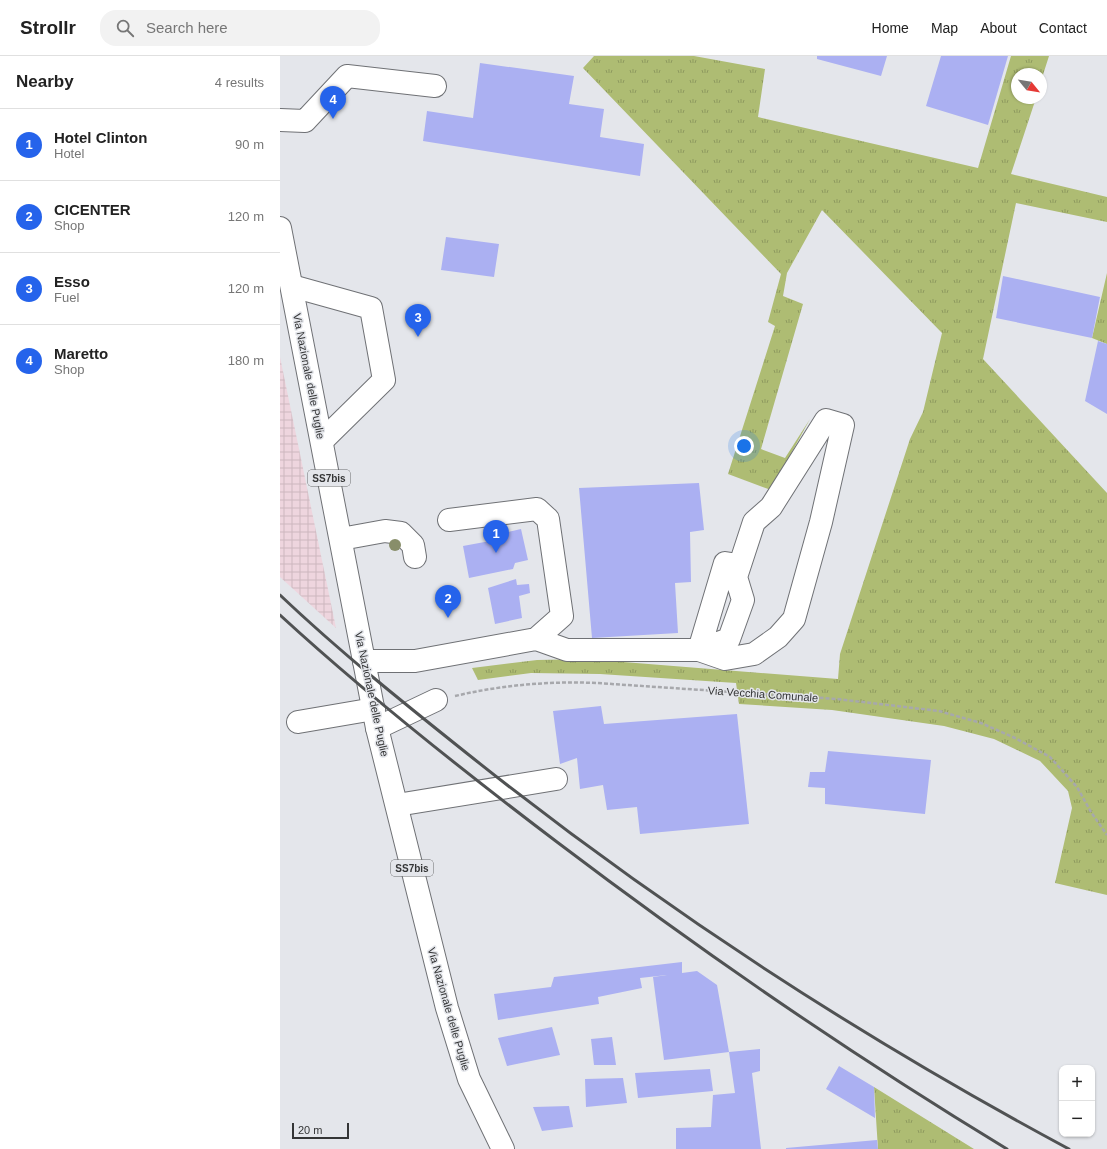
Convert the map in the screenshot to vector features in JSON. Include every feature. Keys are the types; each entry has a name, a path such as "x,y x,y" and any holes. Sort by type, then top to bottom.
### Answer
{"main road":[{"path":"280,120 305,121 347,76 435,86"},
{"name":"Via Nazionale delle Puglie","path":"280,228 364,662 397,805 447,1008 467,1072 503,1149"},
{"path":"292,286 370,308 384,380 322,441"},
{"path":"364,662 415,661 536,639 567,650 699,650 725,659 754,654 778,637 794,619 821,522 843,425 826,420 771,507 754,522 739,566 725,563 699,650"},
{"path":"449,520 537,509 548,520 562,616 536,639"},
{"path":"341,539 385,531 402,533 413,545 415,557"},
{"path":"298,722 376,718 436,700"},
{"path":"397,805 556,779"}],"path":[{"name":"Via Vecchia Comunale","path":"436,700 511,685 573,682 837,699 939,711 981,723 1015,738 1050,757 1077,787 1091,812 1107,834"}],"shaded area":[{"path":"280,357 336,628 280,577"}],"green space":[{"path":"594,56 694,56 765,69 758,117 978,168 1011,56 1049,56 1045,68 1011,68 1011,104 1034,104 1011,174 1107,197 1107,222 1016,203 983,359 1107,493 1107,895 1055,883 1072,808 1068,791 1040,761 994,739 944,726 832,710 739,704 736,683 600,674 531,673 478,680 472,668 537,660 586,659 838,679 840,654 910,439 923,412 942,333 822,210 787,273 783,296 803,304 761,449 785,458 810,419 771,490 728,474 775,326 768,322 781,274 583,68"},
{"path":"1107,273 1107,344 1092,338"},
{"path":"874,1087 974,1149 878,1149"}],"building":[{"path":"817,56 887,56 881,76 817,59"},
{"path":"941,56 1008,56 988,125 926,106"},
{"path":"480,63 574,76 569,104 604,109 600,137 644,144 640,176 423,141 427,111 473,118"},
{"path":"446,237 499,244 494,277 441,270"},
{"path":"1003,276 1100,297 1092,338 996,318"},
{"path":"1098,341 1107,344 1107,414 1085,401"},
{"path":"699,483 704,530 690,532 691,582 675,583 678,633 592,638 579,488"},
{"path":"521,529 528,560 515,563 513,569 469,578 463,546 490,541 490,536"},
{"path":"516,579 517,585 529,584 530,593 519,596 522,618 495,624 488,588"},
{"path":"601,706 604,724 737,714 749,824 640,834 637,807 607,810 603,785 580,789 577,758 560,764 553,711"},
{"path":"828,751 931,760 925,814 825,804 825,788 808,787 810,772 825,772"},
{"path":"682,962 682,973 697,971 717,985 729,1052 664,1060 653,977 667,975 640,978 642,988 598,997 599,1004 498,1020 494,994 551,987 554,977"},
{"path":"552,1027 560,1055 507,1066 498,1038"},
{"path":"612,1037 616,1065 594,1065 591,1039"},
{"path":"760,1049 760,1071 752,1073 761,1149 676,1149 676,1128 711,1127 713,1095 735,1093 729,1052"},
{"path":"839,1066 874,1087 875,1118 826,1089"},
{"path":"710,1069 713,1091 638,1098 635,1073"},
{"path":"623,1078 627,1103 586,1107 585,1079"},
{"path":"569,1106 573,1127 542,1131 533,1107"},
{"path":"877,1140 878,1149 786,1149 786,1148"}],"railway":[{"path":"280,595 349,657 469,755 612,864 686,916 760,966 913,1061 990,1106 1069,1149"},
{"path":"280,615 347,675 416,732 521,815 612,883 778,1002 892,1077 1007,1149"}],"place":[{"name":"Maretto","path":"333,119"},
{"name":"Esso","path":"418,337"},
{"name":"Hotel Clinton","path":"496,553"},
{"name":"CICENTER","path":"448,618"}]}
